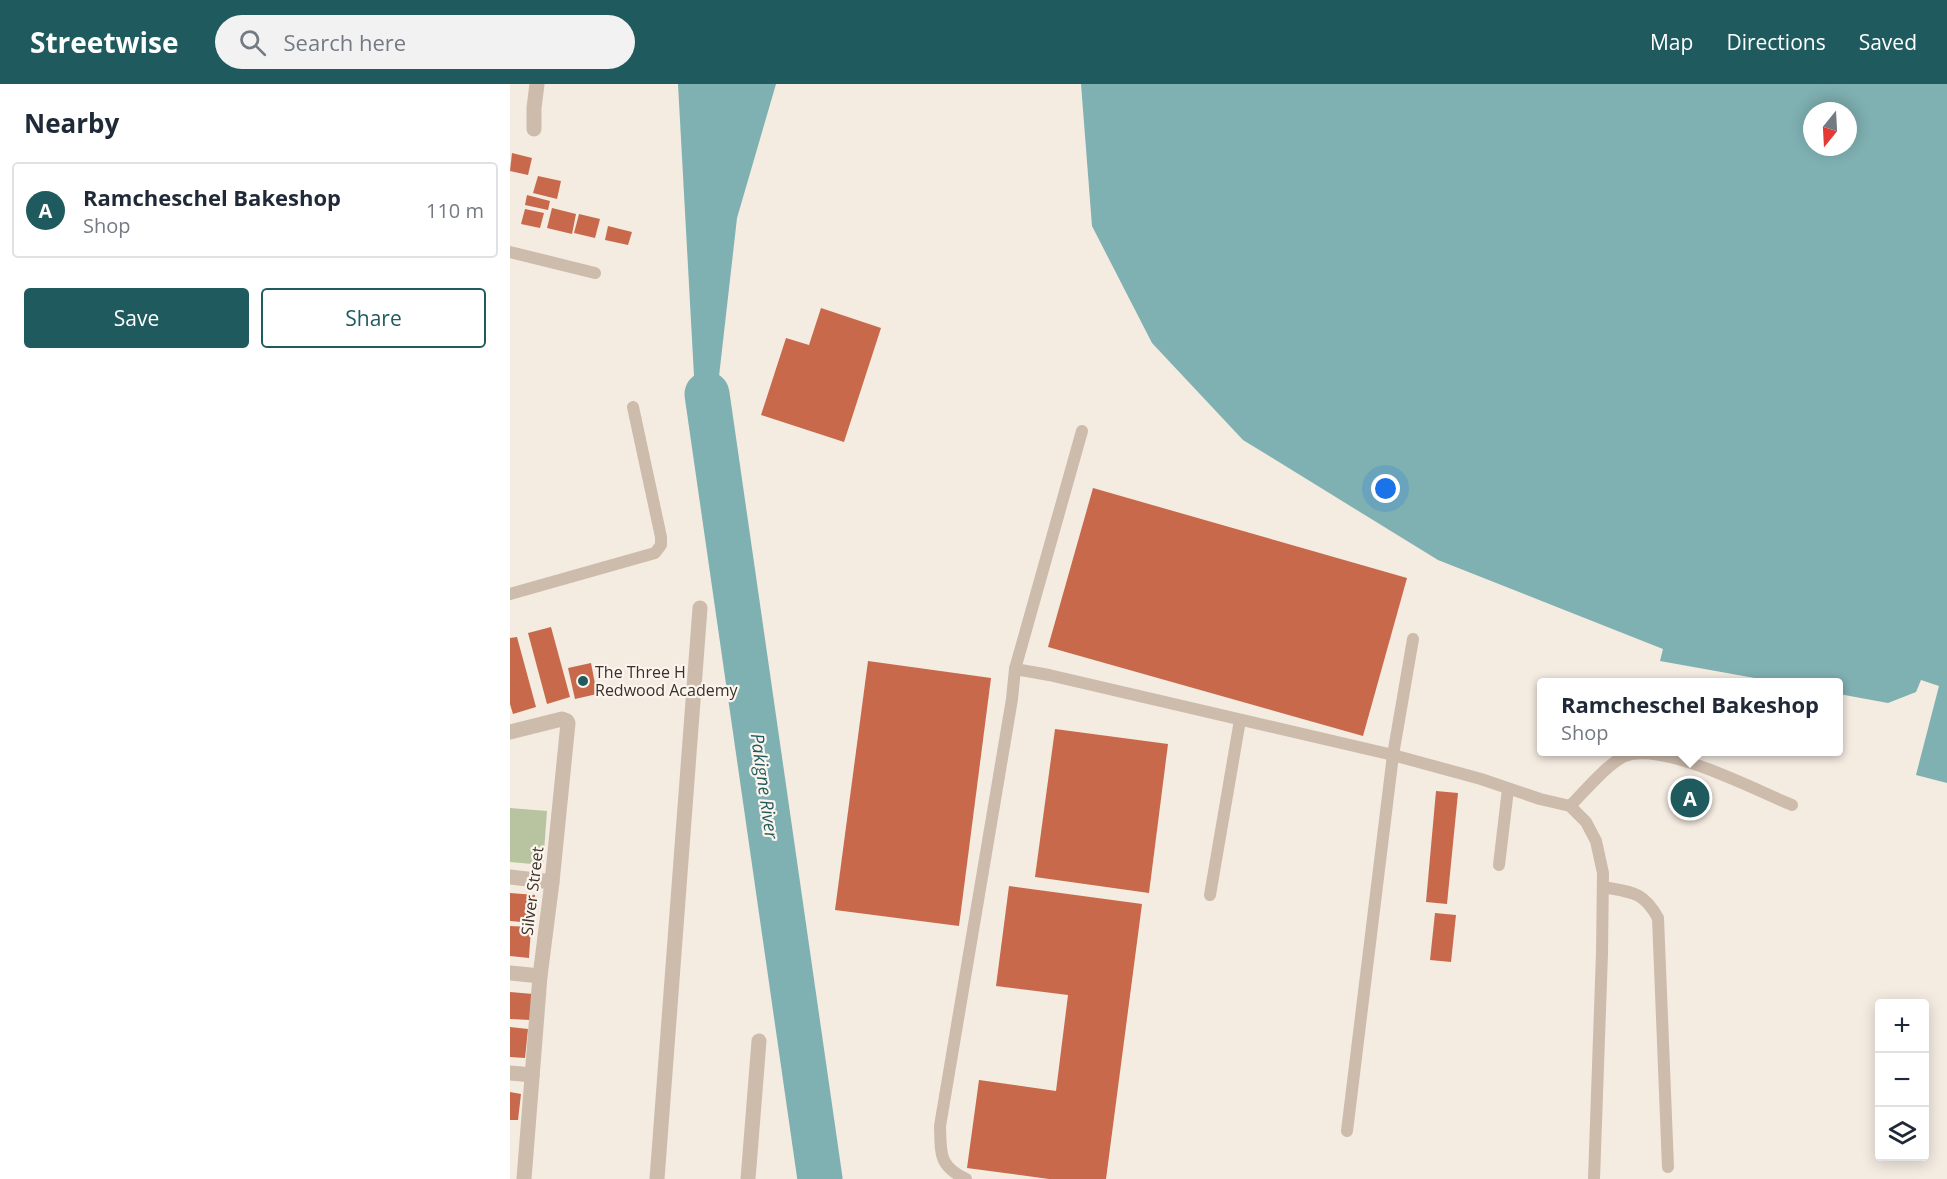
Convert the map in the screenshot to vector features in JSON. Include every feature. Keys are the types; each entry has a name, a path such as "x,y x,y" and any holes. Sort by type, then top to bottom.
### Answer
{"street":[{"path":"534,129 537,84"},
{"path":"657,1179 700,608"},
{"name":"Silver Street","path":"510,732 562,719 568,723 520,1171"},
{"path":"510,877 552,882"},
{"path":"510,973 540,976"},
{"path":"748,1179 759,1041"},
{"path":"510,1073 532,1075"}],"lane":[{"path":"510,252 595,273"},
{"path":"510,594 656,553 661,545 662,537 633,407"},
{"path":"966,1179 954,1174 941,1158 940,1126 1012,699 1015,669 1082,431"},
{"path":"1347,1131 1393,755 1413,639"},
{"path":"1015,669 1393,755 1570,806 1586,822 1596,841 1603,873 1594,1179"},
{"path":"1209,895 1240,720"},
{"path":"1570,806 1615,762 1625,756"},
{"path":"1661,756 1690,762 1792,806"},
{"path":"1499,865 1508,789"},
{"path":"1603,887 1632,892 1650,903 1658,918 1668,1167"}],"green space":[{"path":"510,808 547,811 543,865 510,862"}],"water":[{"path":"678,84 776,84 737,218 717,394 695,394"},
{"path":"1081,84 1947,84 1947,783 1916,775 1939,686 1921,680 1916,692 1888,703 1843,695 1843,678 1755,678 1660,661 1663,649 1438,560 1243,440 1152,343 1092,226"}],"building":[{"path":"512,153 532,158 528,175 510,171"},
{"path":"538,176 561,181 557,199 533,193"},
{"path":"527,195 550,201 548,210 525,205"},
{"path":"552,208 576,214 572,234 547,228"},
{"path":"525,209 544,213 540,228 521,224"},
{"path":"579,214 600,219 595,238 574,233"},
{"path":"608,226 632,232 628,245 605,240"},
{"path":"821,308 881,328 844,442 761,415 786,338 809,345"},
{"path":"1093,488 1407,578 1363,736 1048,647"},
{"path":"551,627 570,697 547,704 528,633"},
{"path":"517,637 536,707 513,714 510,704 510,638"},
{"path":"868,661 991,678 959,926 835,910"},
{"name":"The Three H Redwood Academy","path":"591,663 597,694 575,699 568,668"},
{"path":"1055,729 1168,744 1149,893 1035,877"},
{"path":"1436,791 1458,793 1447,904 1426,902"},
{"path":"1009,886 1142,904 1106,1179 1049,1179 967,1168 979,1080 1056,1091 1068,995 996,986"},
{"path":"510,893 535,895 533,923 510,921"},
{"path":"1435,913 1456,915 1451,962 1430,960"},
{"path":"510,926 531,927 529,958 510,956"},
{"path":"510,992 533,994 531,1020 510,1019"},
{"path":"510,1027 528,1029 525,1058 510,1057"},
{"path":"510,1092 521,1094 518,1120 510,1120"}],"waterway":[{"name":"Pakigne River","path":"707,394 820,1179"}],"place":[{"name":"The Three H Redwood Academy","path":"583,681"},
{"name":"Ramcheschel Bakeshop","path":"1690,798"}]}
